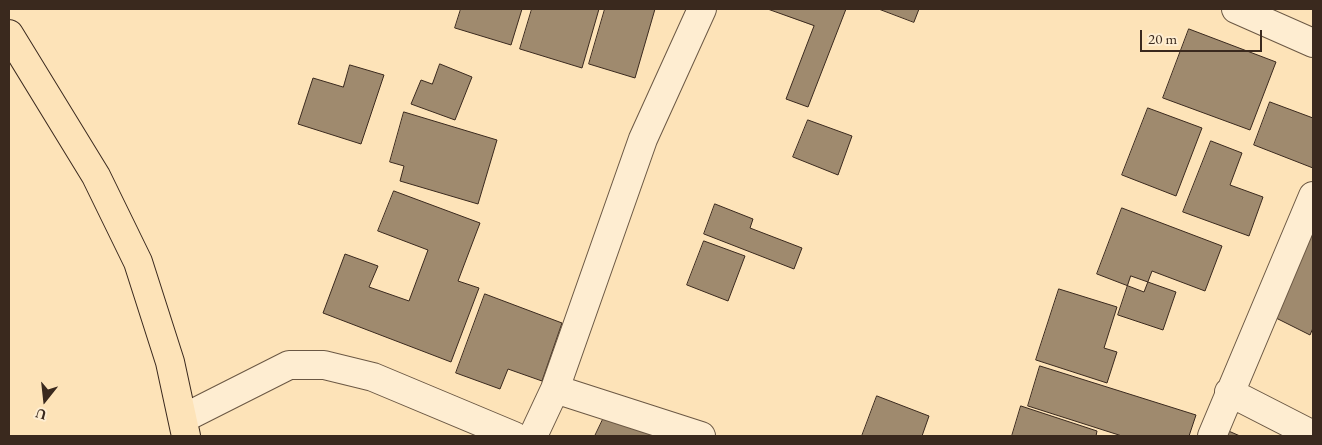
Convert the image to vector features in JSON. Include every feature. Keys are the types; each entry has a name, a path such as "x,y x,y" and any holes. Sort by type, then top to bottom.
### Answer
{"main road":[{"path":"12,38 96,176 138,262 170,362 185,427"}],"street":[{"path":"533,436 555,389 643,139 702,9"},
{"path":"1236,9 1313,43"},
{"path":"1212,436 1313,196"},
{"path":"185,427 289,365 324,365 373,377 514,436"},
{"path":"555,389 701,436"},
{"path":"1230,392 1313,435"}],"building":[{"path":"461,9 522,9 511,45 455,28"},
{"path":"532,9 599,9 582,68 520,49"},
{"path":"605,9 655,9 635,78 589,64"},
{"path":"768,9 846,9 808,107 786,99 814,26"},
{"path":"879,9 919,9 914,22"},
{"path":"1189,29 1276,62 1250,130 1163,98"},
{"path":"440,64 472,77 455,120 411,104 421,80 432,84"},
{"path":"350,65 384,75 361,144 298,124 313,78 343,87"},
{"path":"1270,102 1313,118 1313,168 1254,145"},
{"path":"1148,108 1202,128 1176,196 1122,175"},
{"path":"404,112 497,140 478,204 400,181 404,166 390,162"},
{"path":"808,120 852,136 838,175 793,157"},
{"path":"1211,141 1242,153 1230,185 1263,197 1249,236 1183,212"},
{"path":"394,191 480,223 458,281 479,288 451,362 323,313 345,254 378,266 369,287 409,301 428,250 378,231"},
{"path":"715,204 753,219 750,228 802,248 794,269 704,234"},
{"path":"1122,208 1222,246 1205,291 1152,271 1144,292 1097,274"},
{"path":"1313,229 1313,328 1310,335 1270,315"},
{"path":"704,241 745,256 728,301 687,285"},
{"path":"1131,276 1176,292 1163,330 1118,315"},
{"path":"1059,289 1117,307 1104,348 1117,352 1107,383 1036,360"},
{"path":"485,294 562,323 542,381 508,369 500,389 456,373"},
{"path":"1040,366 1196,415 1189,436 1122,436 1028,406"},
{"path":"877,396 929,416 922,436 862,436"},
{"path":"1021,406 1097,431 1096,436 1012,436"},
{"path":"607,411 662,436 595,436"},
{"path":"1224,429 1240,436 1221,436"}]}
